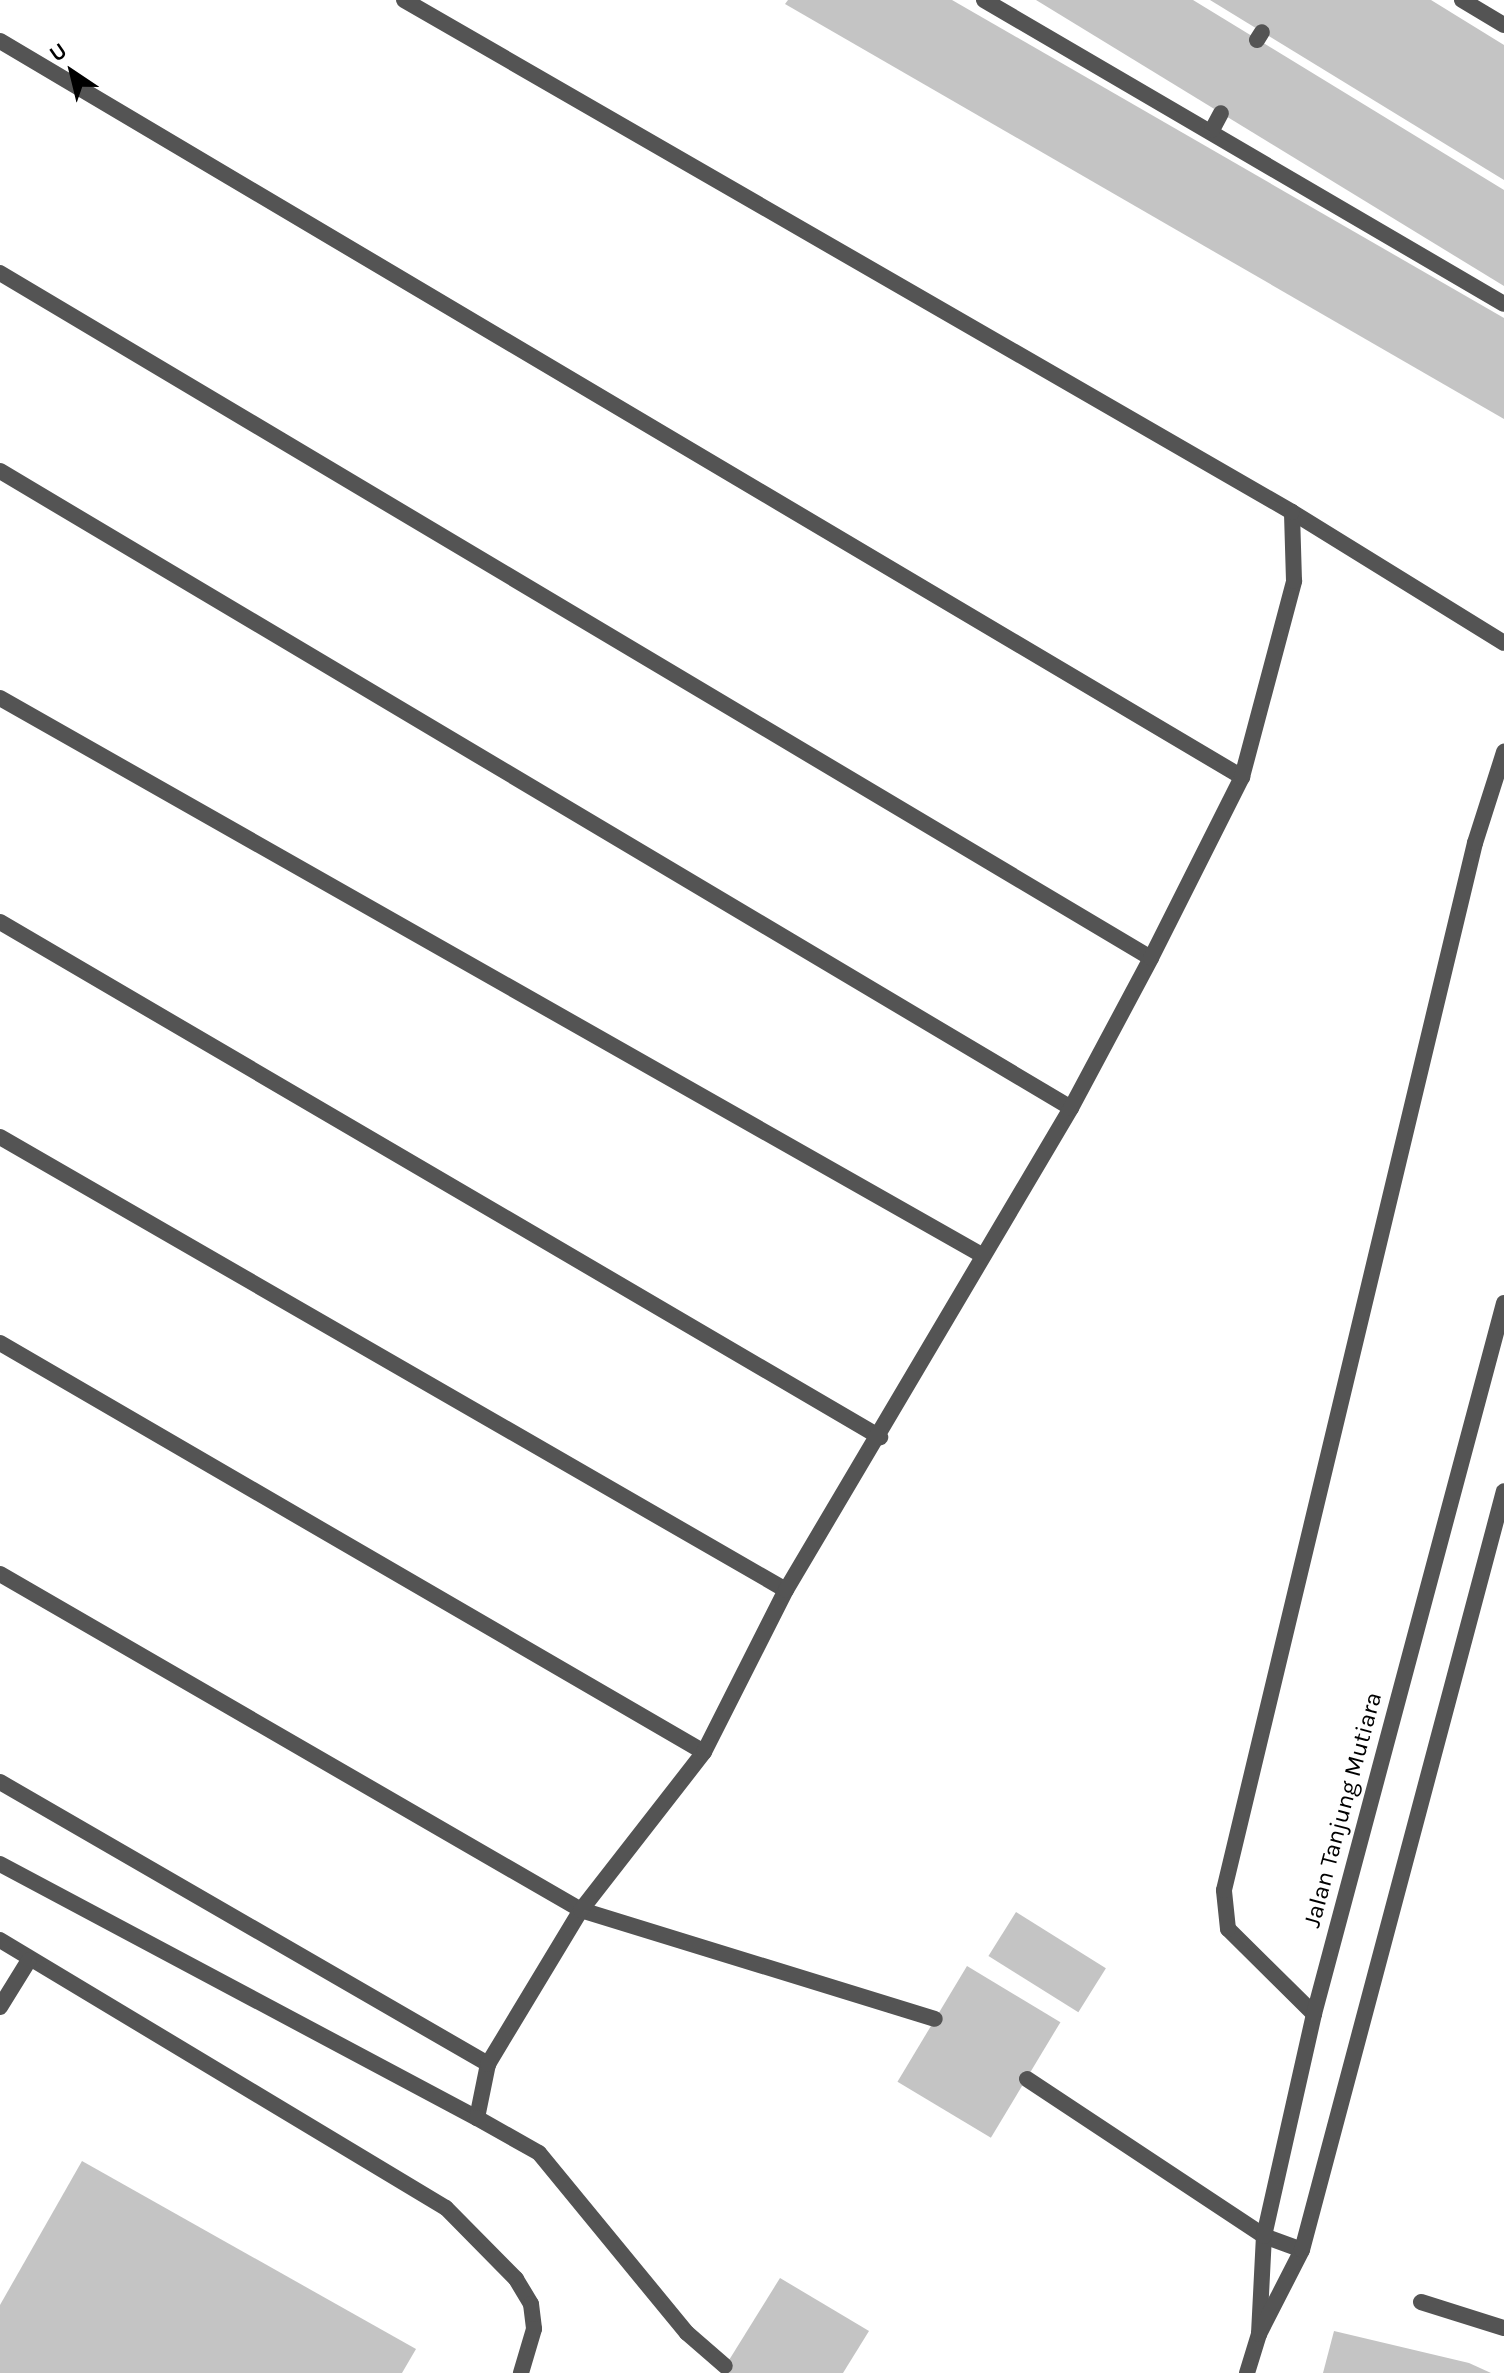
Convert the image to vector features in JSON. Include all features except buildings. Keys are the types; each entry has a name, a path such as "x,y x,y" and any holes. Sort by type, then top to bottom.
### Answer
{"lane":[{"path":"404,0 1292,512 1504,643"},
{"path":"984,0 1212,130 1504,304"},
{"path":"1462,0 1504,25"},
{"path":"0,41 1242,777"},
{"path":"1212,130 1221,113"},
{"path":"0,273 1151,958"},
{"path":"0,471 1071,1108"},
{"path":"477,2118 488,2064 581,1910 704,1752 786,1590 880,1437 980,1254 1071,1108 1151,958 1242,777 1294,581 1292,512"},
{"path":"0,698 980,1254"},
{"path":"1314,2014 1228,1929 1224,1890 1479,829 1504,752"},
{"path":"0,922 880,1437"},
{"path":"0,1137 786,1590"},
{"name":"Jalan Tanjung Mutiara","path":"1259,2334 1264,2236 1314,2014 1504,1303"},
{"path":"0,1343 704,1752"},
{"name":"Jalan Tanjung Mutiara","path":"1247,2373 1259,2334 1302,2250 1504,1491"},
{"path":"0,1574 581,1910 935,2019"},
{"path":"0,1782 488,2064"},
{"path":"0,1864 539,2153 687,2333 725,2366"},
{"path":"0,1940 446,2208 516,2279 531,2304 534,2329 524,2372"},
{"path":"0,2007 29,1960"},
{"path":"1027,2079 1264,2236 1302,2250"},
{"path":"1421,2302 1504,2328"}]}
